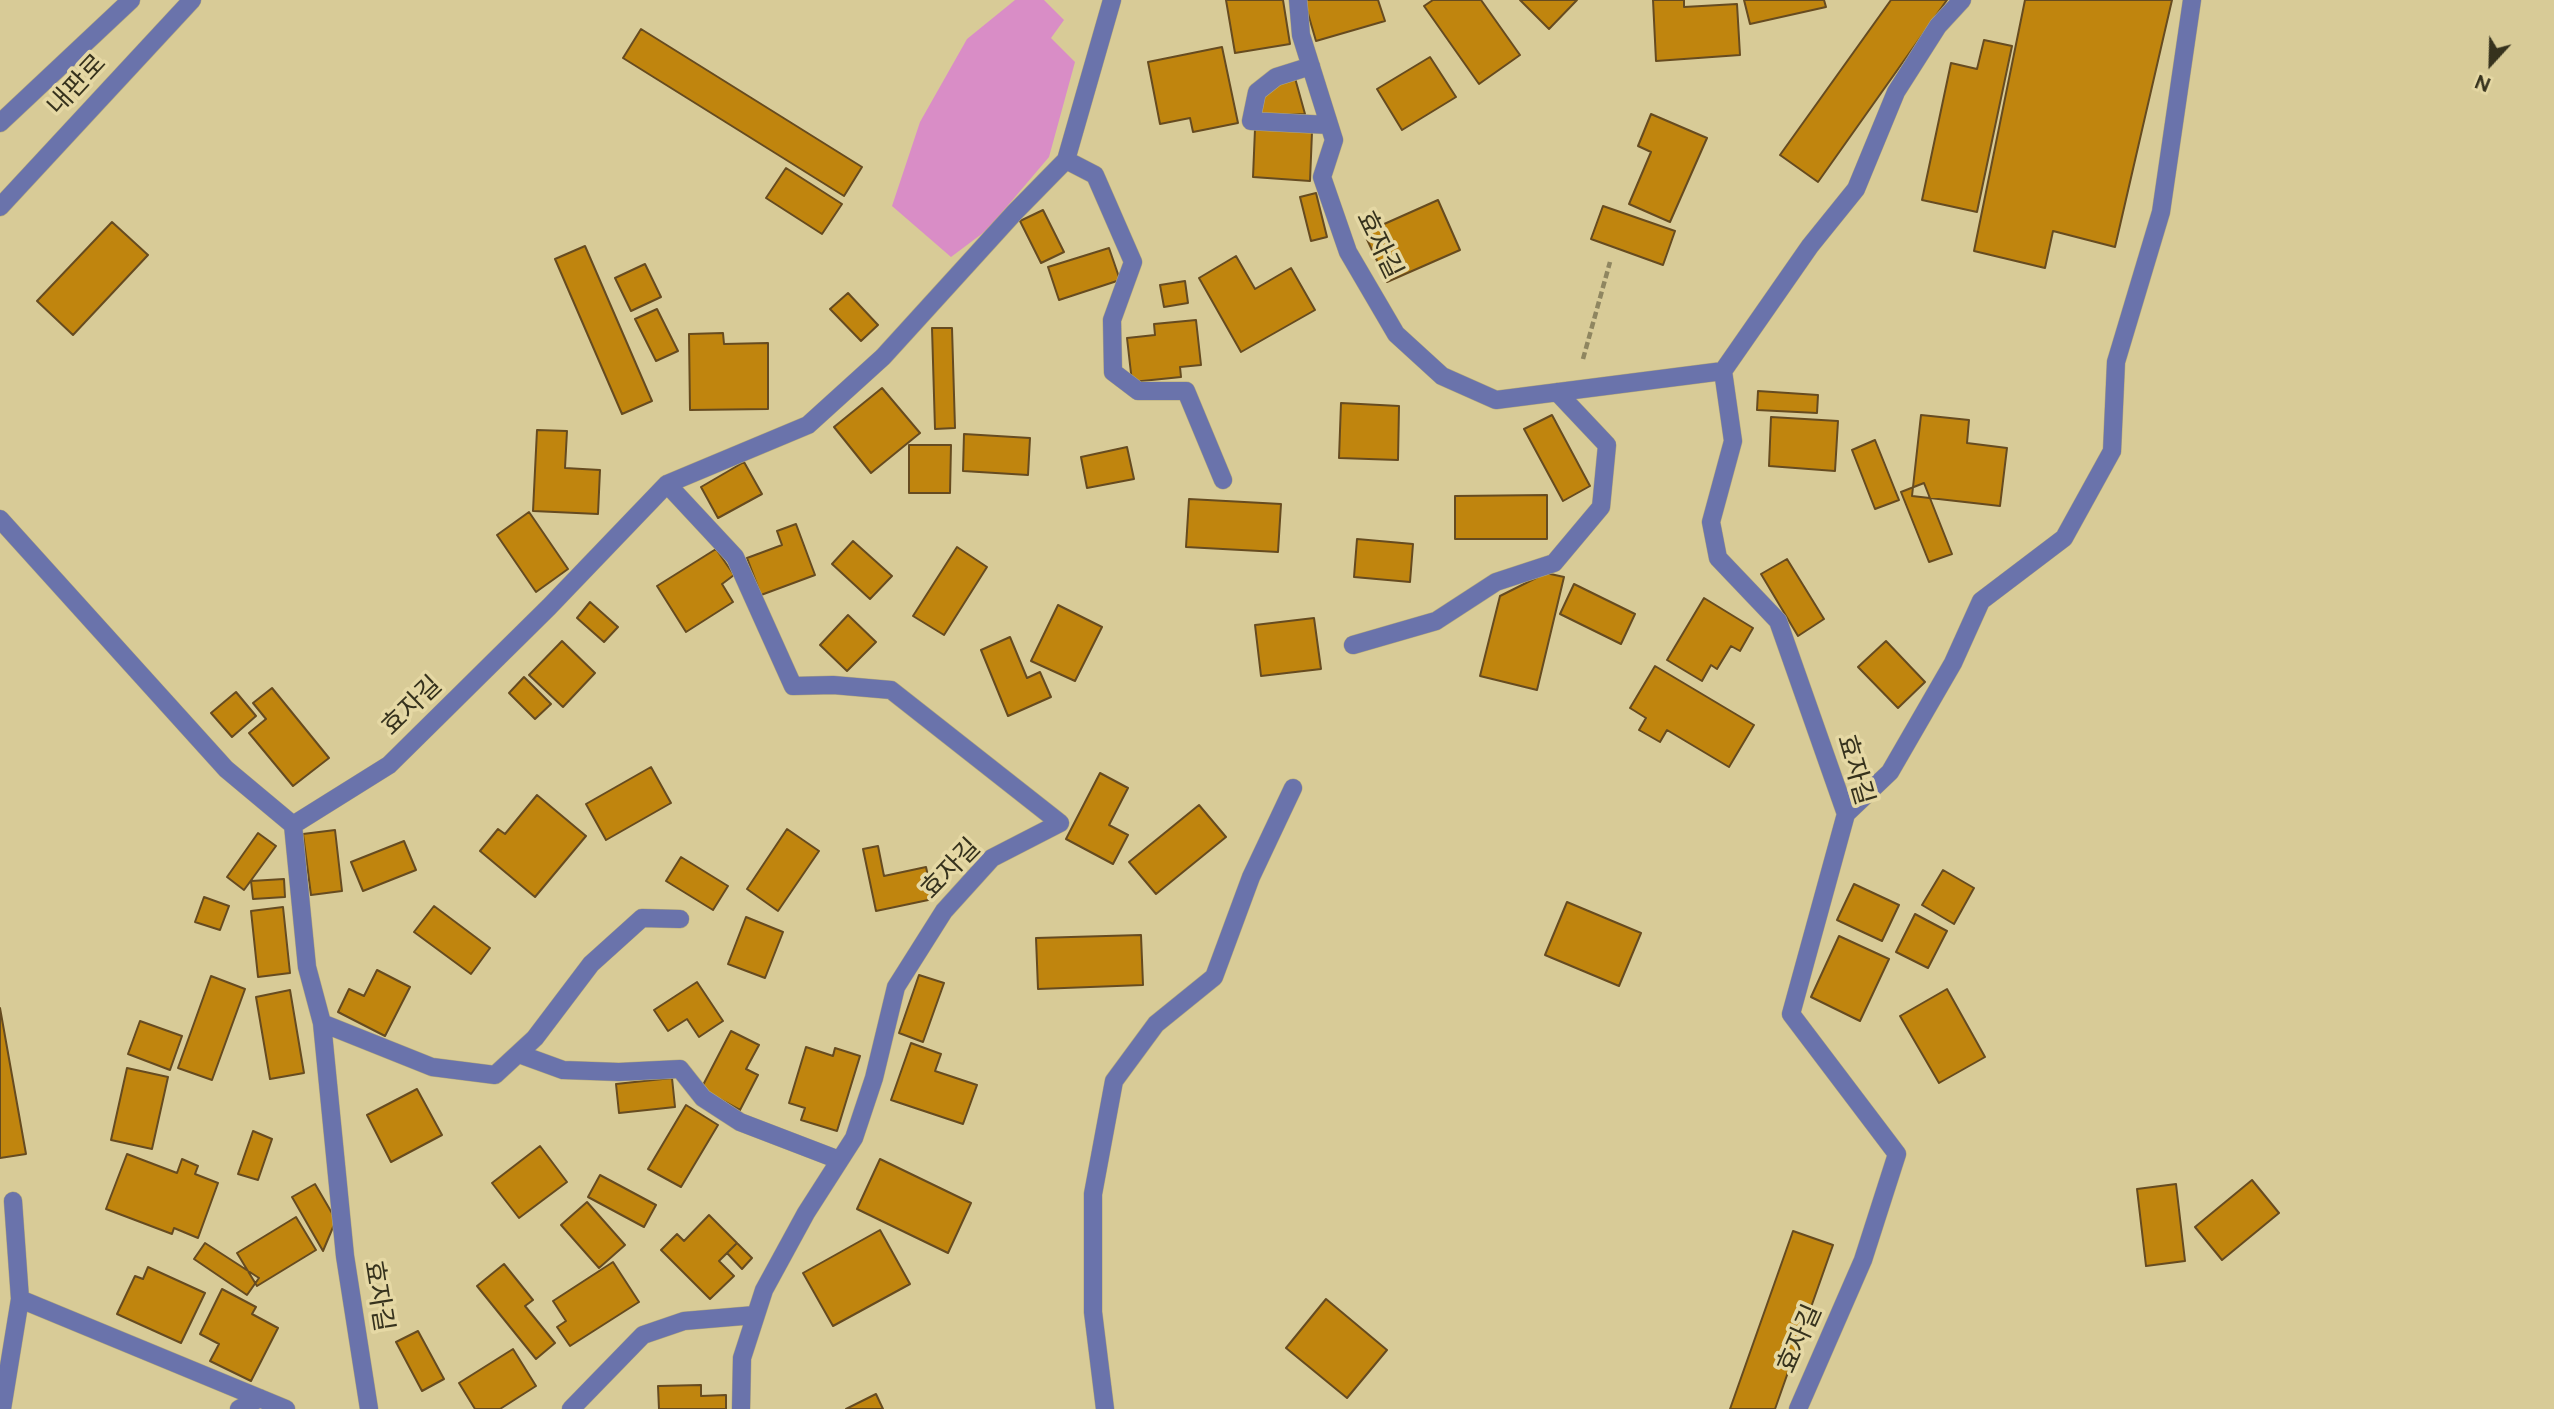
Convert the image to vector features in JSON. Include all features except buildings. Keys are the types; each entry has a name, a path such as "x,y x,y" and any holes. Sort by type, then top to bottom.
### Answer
{"street":[{"name":"내판로","path":"0,123 131,0"},
{"name":"내판로","path":"0,207 192,0"},
{"name":"효자길","path":"369,1409 345,1256 322,1023 307,967 293,825 389,765 550,607 667,484 808,425 883,357 1014,212 1066,160 1112,0"},
{"name":"효자길","path":"1298,0 1301,35 1334,140 1322,177 1348,252 1396,334 1441,376 1496,400 1723,371 1733,441 1711,522 1718,558 1779,621 1846,814 1791,1014 1897,1154 1863,1260 1798,1409"},
{"path":"1723,371 1810,246 1856,189 1896,92 1938,26 1962,0"},
{"path":"1846,814 1890,772 1953,663 1981,601 2064,538 2112,451 2116,362 2161,212 2192,0"},
{"path":"1311,66 1276,76 1257,92 1251,121 1329,125"},
{"path":"1066,160 1095,175 1133,262 1112,320 1113,372 1138,391 1186,391 1223,480"},
{"path":"1353,645 1436,621 1496,582 1554,563 1601,507 1607,445 1565,391"},
{"name":"효자길","path":"667,484 735,557 793,685 891,690 1060,823 992,858 944,911 896,987 874,1078 854,1138 764,1290 742,1358 741,1409"},
{"path":"0,519 226,769 293,825"},
{"path":"1105,1409 1093,1312 1093,1194 1114,1081 1156,1024 1214,977 1251,877 1293,788"},
{"path":"322,1023 432,1067 495,1075 535,1038 591,964 642,918 680,919"},
{"path":"519,1054 563,1070 619,1072 680,1069 703,1098 740,1122 839,1160"},
{"path":"2,1409 20,1299 13,1201"},
{"path":"20,1299 286,1409"},
{"path":"571,1409 643,1335 684,1321 755,1315"},
{"path":"239,1409 260,1398"}],"path":[{"path":"1565,391 1610,262"}],"shaded area":[{"path":"1015,0 1044,0 1064,20 1051,38 1075,62 1049,157 987,230 951,257 892,206 920,122 967,39"}]}
